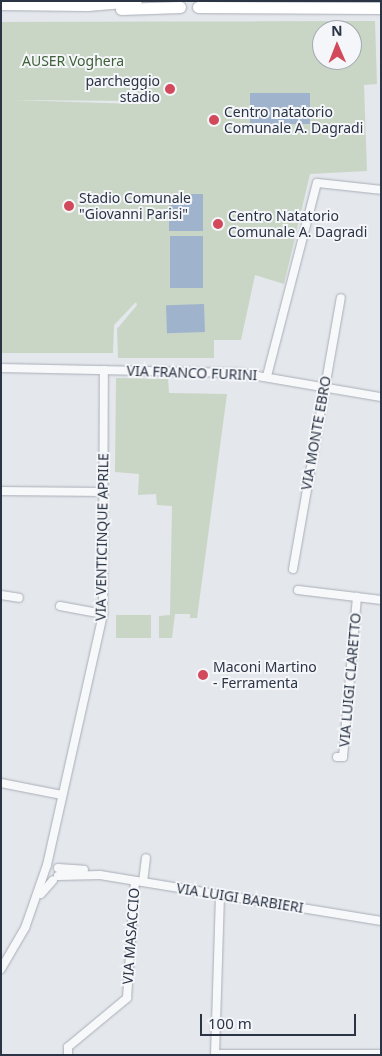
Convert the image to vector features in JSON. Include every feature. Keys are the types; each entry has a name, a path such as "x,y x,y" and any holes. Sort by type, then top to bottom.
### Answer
{"main road":[{"path":"86,5 136,1"},
{"path":"241,1 263,7"},
{"path":"1,5 86,5 132,10 177,4 190,10 201,4 263,7 335,4 381,8"}],"street":[{"path":"267,376 317,183 381,190"},
{"name":"VIA MONTE EBRO","path":"293,569 323,389 341,298"},
{"name":"VIA FRANCO FURINI","path":"1,368 216,372 267,376 323,389 381,397"},
{"name":"VIA VENTICINQUE APRILE","path":"52,872 50,848 103,614 104,370"},
{"path":"1,491 103,492"},
{"path":"298,590 381,600"},
{"path":"1,595 19,598"},
{"name":"VIA LUIGI CLARETTO","path":"337,757 343,757 357,597"},
{"path":"60,606 103,614"},
{"path":"1,783 62,795"},
{"path":"139,881 146,858"},
{"path":"1,969 52,872"},
{"name":"VIA LUIGI BARBIERI","path":"52,872 100,875 381,921"},
{"name":"VIA MASACCIO","path":"68,1055 68,1047 127,998 139,881"},
{"path":"220,894 215,1054 381,1054"}],"green space":[{"name":"AUSER Voghera","path":"312,21 312,70 362,70 362,21 375,21 377,84 364,85 367,171 310,174 284,284 255,275 241,340 214,340 214,358 118,358 117,329 137,305 136,302 114,325 113,353 1,353 1,22","holes":["12,100 136,101 136,104"]},
{"path":"116,378 168,379 169,393 227,394 197,618 190,618 190,614 175,614 172,638 159,638 159,616 170,615 172,506 157,505 156,494 138,495 139,474 115,472"},
{"path":"116,615 151,615 151,638 116,638"}],"water":[{"path":"250,93 310,93 310,124 250,124"},
{"path":"169,194 203,194 203,231 169,231"},
{"path":"170,236 203,236 203,288 170,288"},
{"path":"204,304 205,332 167,333 166,305"}],"place":[{"name":"parcheggio stadio","path":"170,89"},
{"name":"Centro natatorio Comunale A. Dagradi","path":"214,120"},
{"name":"Stadio Comunale \"Giovanni Parisi\"","path":"69,206"},
{"name":"Centro Natatorio Comunale A. Dagradi","path":"218,224"},
{"name":"Maconi Martino - Ferramenta","path":"203,675"}]}
